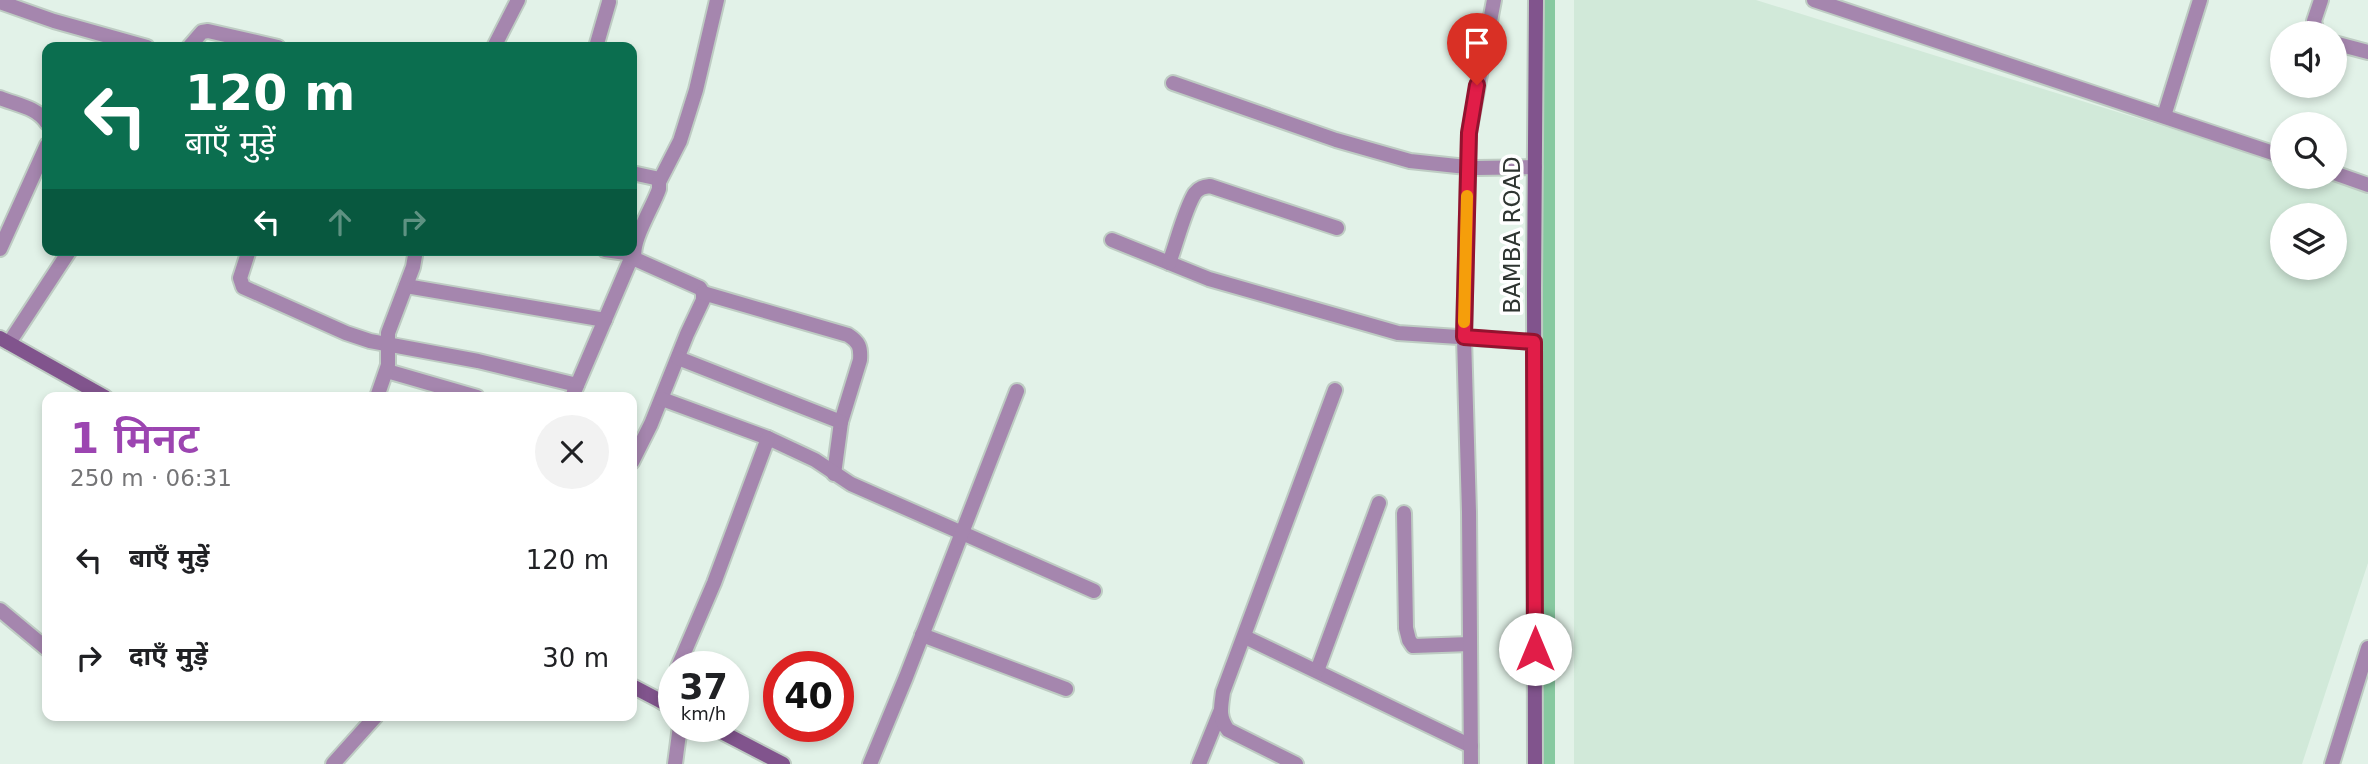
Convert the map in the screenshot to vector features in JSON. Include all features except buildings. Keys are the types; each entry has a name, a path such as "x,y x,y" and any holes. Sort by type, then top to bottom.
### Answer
{"street":[{"path":"497,42 518,0"},
{"path":"637,244 659,189 659,182 680,141 696,90 717,0"},
{"path":"1471,764 1469,512 1464,337 1469,133 1494,0"},
{"name":"BAMBA ROAD","path":"1535,764 1536,0"},
{"path":"1814,0 2270,152"},
{"path":"2164,117 2200,0"},
{"path":"2314,21 2321,0"},
{"path":"0,2 54,21 130,42"},
{"path":"597,42 609,2"},
{"path":"193,42 202,32 208,31 256,42"},
{"path":"2347,46 2368,52"},
{"path":"1173,83 1336,140 1410,161 1468,168 1535,167"},
{"path":"0,99 30,108 42,115"},
{"path":"0,249 42,156"},
{"path":"637,174 649,175 659,182"},
{"path":"2347,178 2368,185"},
{"path":"1170,263 1191,201 1196,191 1203,187 1210,186 1337,228"},
{"path":"1112,240 1209,279 1373,327 1398,333 1534,342"},
{"path":"66,256 4,340 96,392"},
{"path":"247,256 240,278 243,287 346,333 370,341 478,361 575,391 632,256"},
{"path":"379,392 387,372 388,333 414,256"},
{"path":"634,256 639,262 700,288 704,300 637,452"},
{"path":"406,286 605,320"},
{"path":"703,293 848,335 857,341 861,350 860,360 841,422 834,474"},
{"path":"678,358 841,422"},
{"path":"387,372 461,392"},
{"path":"1199,764 1335,390"},
{"path":"870,764 1017,391"},
{"path":"662,399 768,439 815,460 850,484 1094,591"},
{"path":"685,651 714,583 768,439"},
{"path":"1317,671 1379,503"},
{"path":"1404,513 1406,628 1409,640 1413,646 1470,644"},
{"path":"0,610 42,645"},
{"path":"922,635 1066,689"},
{"path":"1245,636 1471,746"},
{"path":"2332,764 2368,648"},
{"path":"637,689 658,700"},
{"path":"1220,712 1222,723 1228,730 1296,764"},
{"path":"333,764 372,721"},
{"path":"675,764 678,742"},
{"path":"741,742 783,764"}],"shaded area":[{"path":"1574,0 1756,0 2270,159 2270,189 2347,189 2347,183 2368,189 2368,563 2302,764 1574,764"}],"waterway":[{"path":"1546,0 1546,764"}],"slow traffic":[{"path":"1464,322 1467,196"}],"route":[{"path":"1477,85 1469,133 1464,337 1534,342 1535,649"}]}
